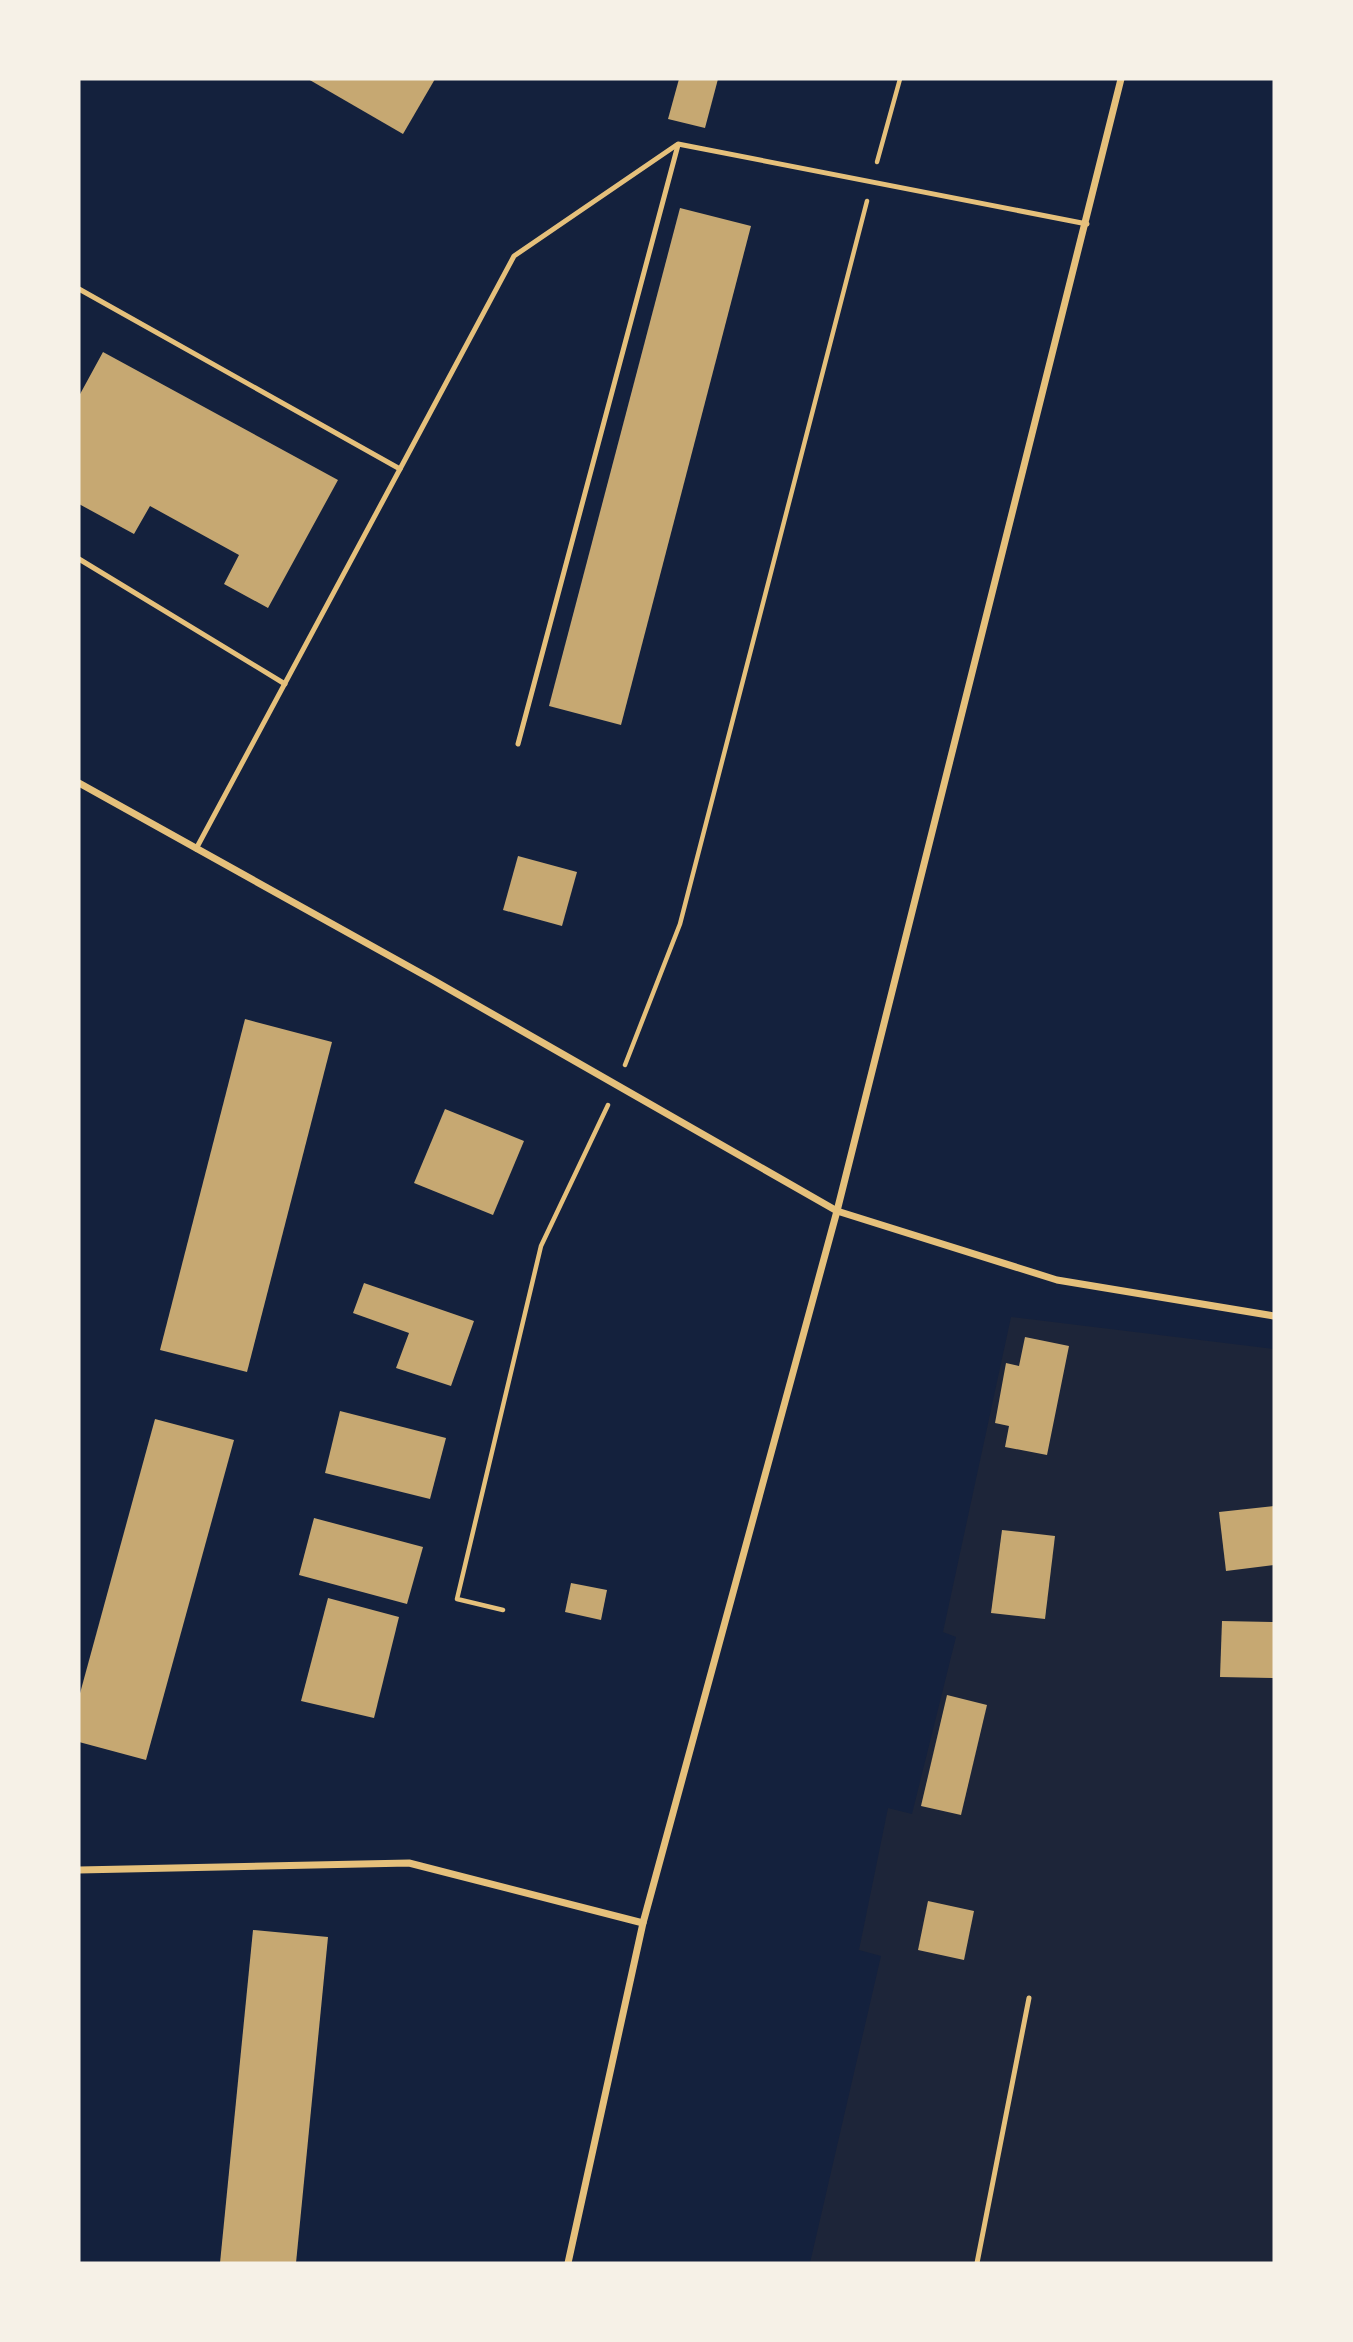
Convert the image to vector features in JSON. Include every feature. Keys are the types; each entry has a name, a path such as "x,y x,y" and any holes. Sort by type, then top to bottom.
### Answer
{"street":[{"path":"568,2263 643,1923 837,1211 897,962 1122,79"},
{"path":"79,783 837,1211 1057,1280 1274,1316"},
{"path":"79,1870 409,1863 643,1923"}],"lane":[{"path":"518,744 678,145"},
{"path":"197,849 514,256 678,145 1087,224"},
{"path":"79,289 400,469"},
{"path":"79,559 285,684"},
{"path":"977,2263 1029,1998"}],"path":[{"path":"503,1611 457,1599 541,1246 617,1085 680,923 900,79"}],"shaded area":[{"path":"1011,1317 1274,1349 1274,2263 810,2263 881,1956 859,1950 888,1808 912,1814 956,1637 943,1632"}],"building":[{"path":"308,79 435,79 403,134"},
{"path":"679,79 718,79 705,128 668,119"},
{"path":"680,208 751,226 621,725 549,706"},
{"path":"103,352 338,480 268,608 224,584 239,555 150,506 134,534 79,504 79,396"},
{"path":"518,856 577,872 562,926 503,910"},
{"path":"245,1019 332,1042 247,1372 160,1350"},
{"path":"445,1109 524,1141 493,1215 414,1183"},
{"path":"364,1283 474,1321 451,1386 396,1368 409,1333 353,1313"},
{"path":"1025,1337 1069,1346 1047,1455 1005,1447 1009,1426 995,1423 1006,1363 1019,1366"},
{"path":"340,1411 446,1438 430,1499 325,1473"},
{"path":"155,1419 234,1440 146,1760 79,1742 79,1697"},
{"path":"1274,1506 1274,1565 1226,1571 1219,1512"},
{"path":"314,1518 423,1547 407,1604 299,1575"},
{"path":"1002,1530 1055,1536 1045,1619 991,1613"},
{"path":"571,1583 607,1590 601,1620 565,1612"},
{"path":"328,1598 399,1617 374,1718 301,1701"},
{"path":"1222,1621 1274,1622 1274,1678 1220,1677"},
{"path":"947,1695 987,1705 961,1815 921,1806"},
{"path":"928,1901 974,1911 964,1960 918,1950"},
{"path":"253,1930 328,1937 296,2263 220,2263"}]}
